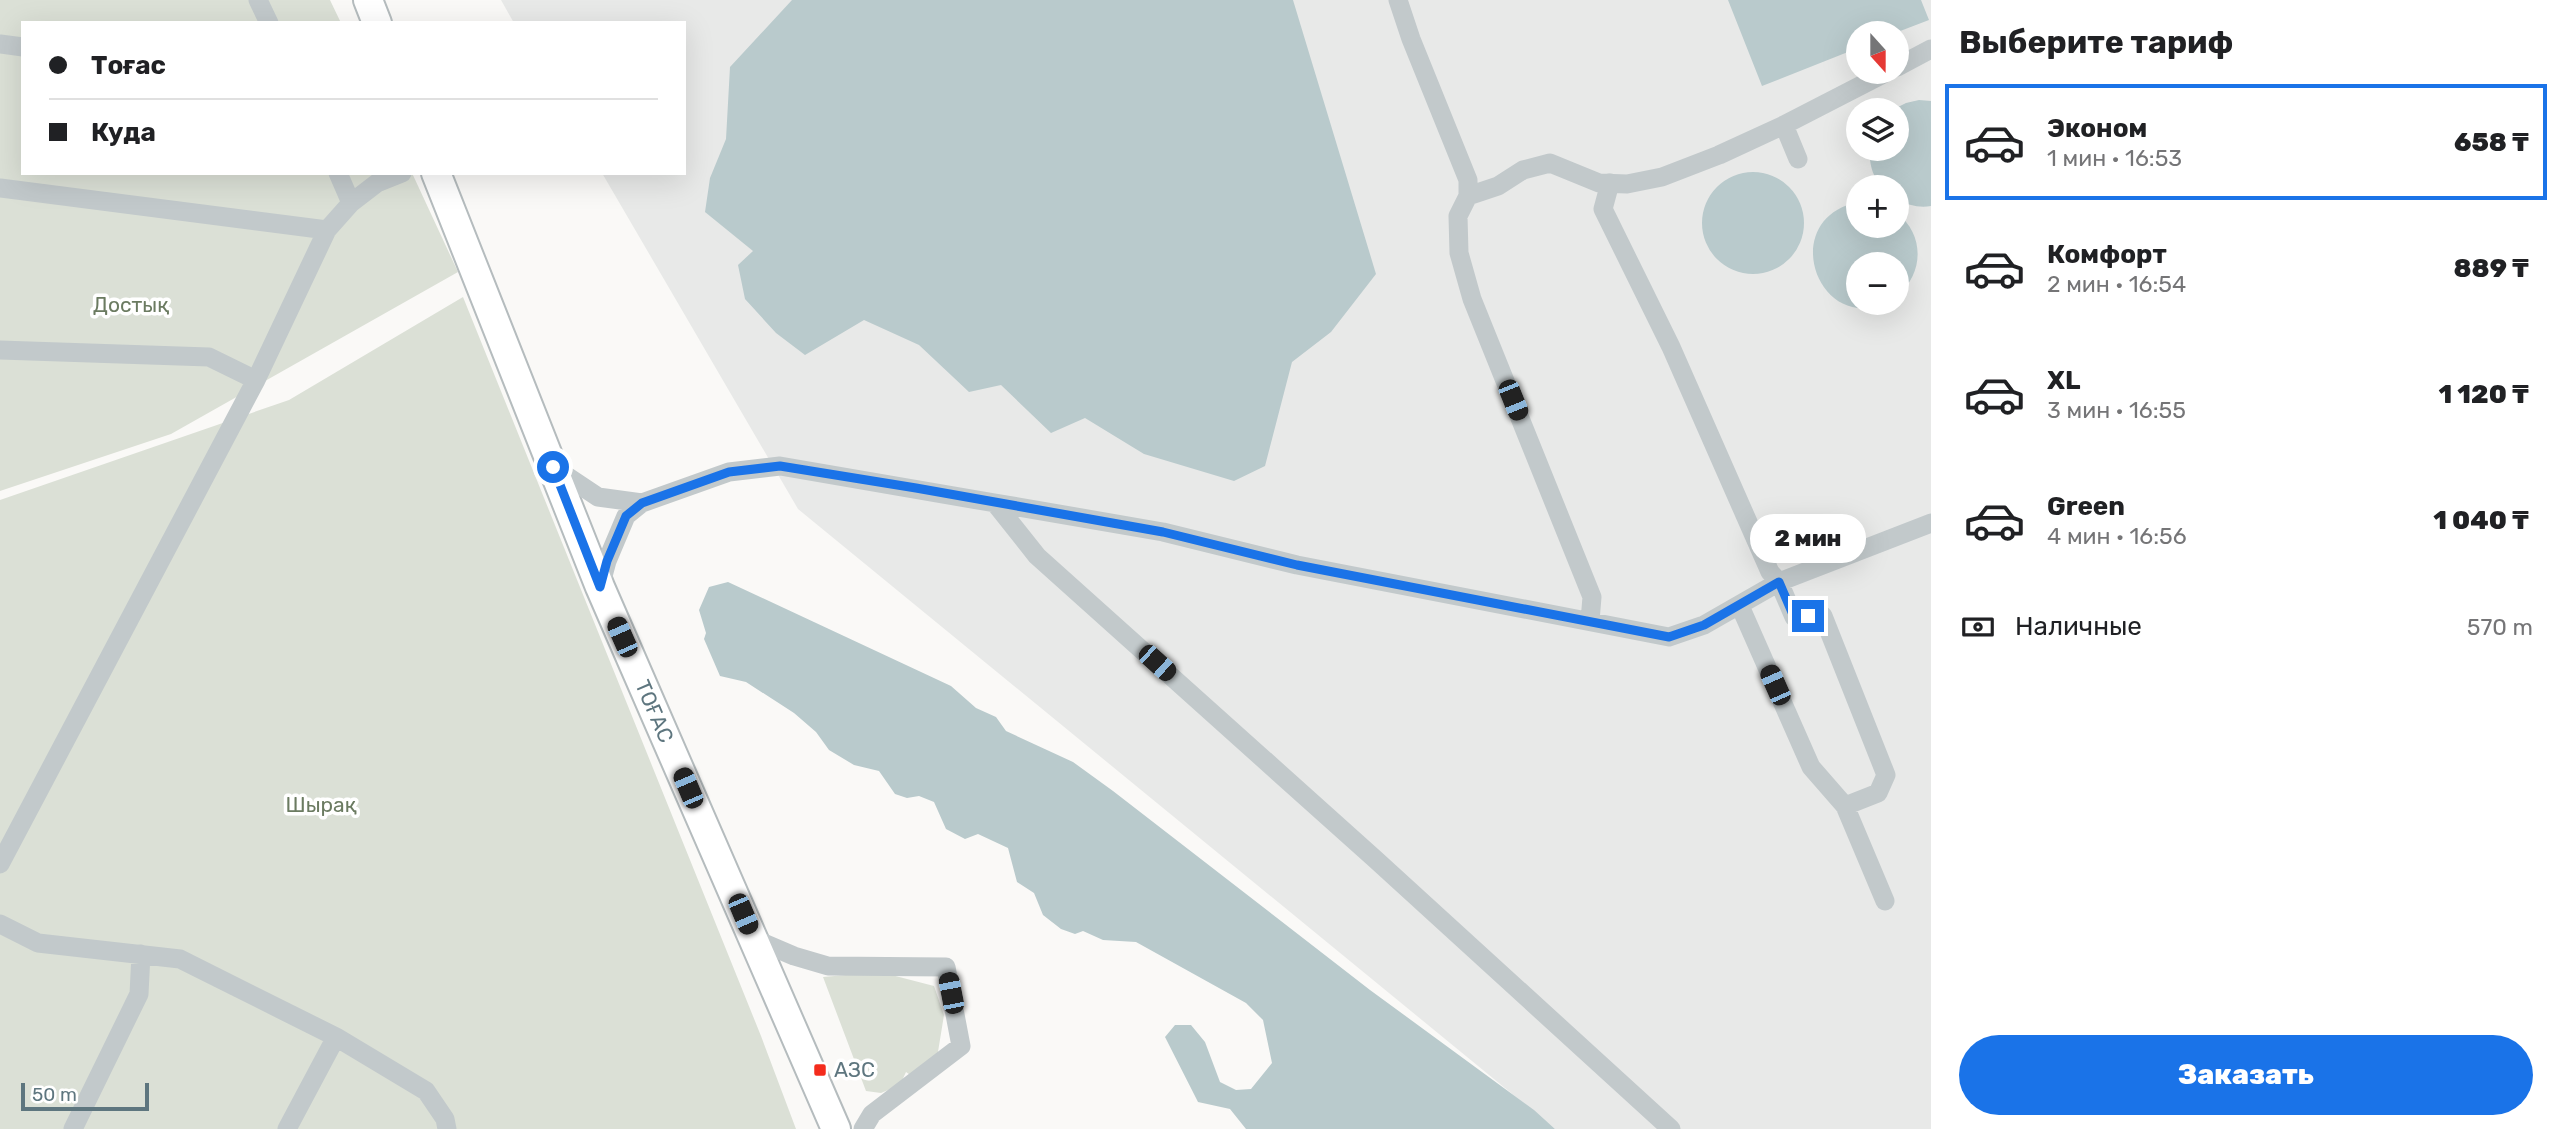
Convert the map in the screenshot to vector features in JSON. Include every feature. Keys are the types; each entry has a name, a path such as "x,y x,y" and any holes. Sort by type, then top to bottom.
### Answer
{"highway":[{"path":"368,0 376,21"},
{"name":"ТОҒАС","path":"437,175 600,587 836,1129"}],"street":[{"path":"258,0 268,21"},
{"path":"1398,0 1468,180 1468,196 1458,216 1459,253 1472,299 1592,597 1590,621"},
{"path":"0,44 21,47"},
{"path":"1909,61 1931,49"},
{"path":"1468,196 1498,186 1523,170 1550,163 1599,183 1627,184 1662,177 1719,155 1864,84"},
{"path":"1784,125 1798,159"},
{"path":"339,175 351,204"},
{"path":"0,864 256,380 327,230 351,204 377,183 397,175"},
{"path":"1611,183 1604,209 1671,347 1770,572 1779,582 1794,617 1824,616 1886,775 1878,793 1845,806"},
{"path":"0,188 327,230"},
{"path":"0,349 209,357 256,380"},
{"path":"600,587 607,561 626,516 642,503 729,472 780,466 1163,532 1297,565 1669,637 1704,625 1779,582 1931,523"},
{"path":"553,467 598,497 642,503"},
{"path":"995,503 1037,556 1671,1129"},
{"path":"1740,606 1811,767 1845,806 1885,901"},
{"path":"0,924 38,943 180,960 336,1037 426,1091 445,1119 447,1129"},
{"path":"754,939 794,956 828,966 946,967 961,1046 872,1114 863,1129"},
{"path":"73,1129 139,994 141,954"},
{"path":"287,1129 336,1037"}],"shaded area":[{"path":"501,0 1931,0 1931,1129 1555,1129 798,509 603,175 686,175 686,21 513,21"},
{"path":"792,0 1293,0 1376,274 1331,332 1292,362 1265,466 1234,481 1144,454 1085,418 1051,433 1001,385 969,392 919,345 864,320 805,355 776,333 745,299 738,265 753,251 705,212 710,178 726,139 730,67"},
{"path":"1728,0 1921,0 1929,20 1909,28 1909,21 1846,21 1846,53 1762,86"},
{"path":"1931,101 1931,206 1927,207 1909,204 1909,175 1875,175 1871,161 1909,161 1909,102"},
{"path":"1753,172 1772,176 1789,187 1800,204 1804,223 1800,242 1789,259 1772,270 1753,274 1734,270 1717,259 1706,242 1702,223 1706,204 1717,187 1734,176"},
{"path":"1846,207 1846,238 1909,238 1909,226 1913,232 1918,255 1909,282 1909,252 1846,252 1846,304 1825,289 1816,270 1813,250 1819,229 1833,212"},
{"path":"728,582 951,686 976,708 996,717 1006,731 1073,762 1370,990 1534,1110 1555,1129 1246,1129 1230,1109 1198,1102 1165,1037 1175,1025 1191,1025 1205,1042 1220,1082 1236,1090 1251,1089 1272,1063 1263,1020 1246,1003 1136,942 1103,940 1083,931 1075,934 1061,929 1043,915 1034,893 1017,882 1008,848 978,834 965,839 946,829 934,802 919,796 907,798 895,794 879,771 854,765 829,750 816,732 794,713 746,682 720,676 704,639 706,633 699,610 709,587"}],"green space":[{"name":"Достық","path":"0,0 330,0 340,21 21,21 21,175 413,175 458,272 171,434 0,491"},
{"name":"Шырақ","path":"463,297 796,1129 0,1129 0,500 289,400"},
{"path":"880,972 934,986 944,1015 937,1058 913,1077 906,1072 900,1085 881,1093 866,1091 823,977"}],"place":[{"name":"АЗС","path":"820,1070"}],"route":[{"path":"553,467 600,587 607,561 626,516 642,503 729,472 780,466 1163,532 1297,565 1669,637 1704,625 1779,582 1794,617 1808,616"}]}
